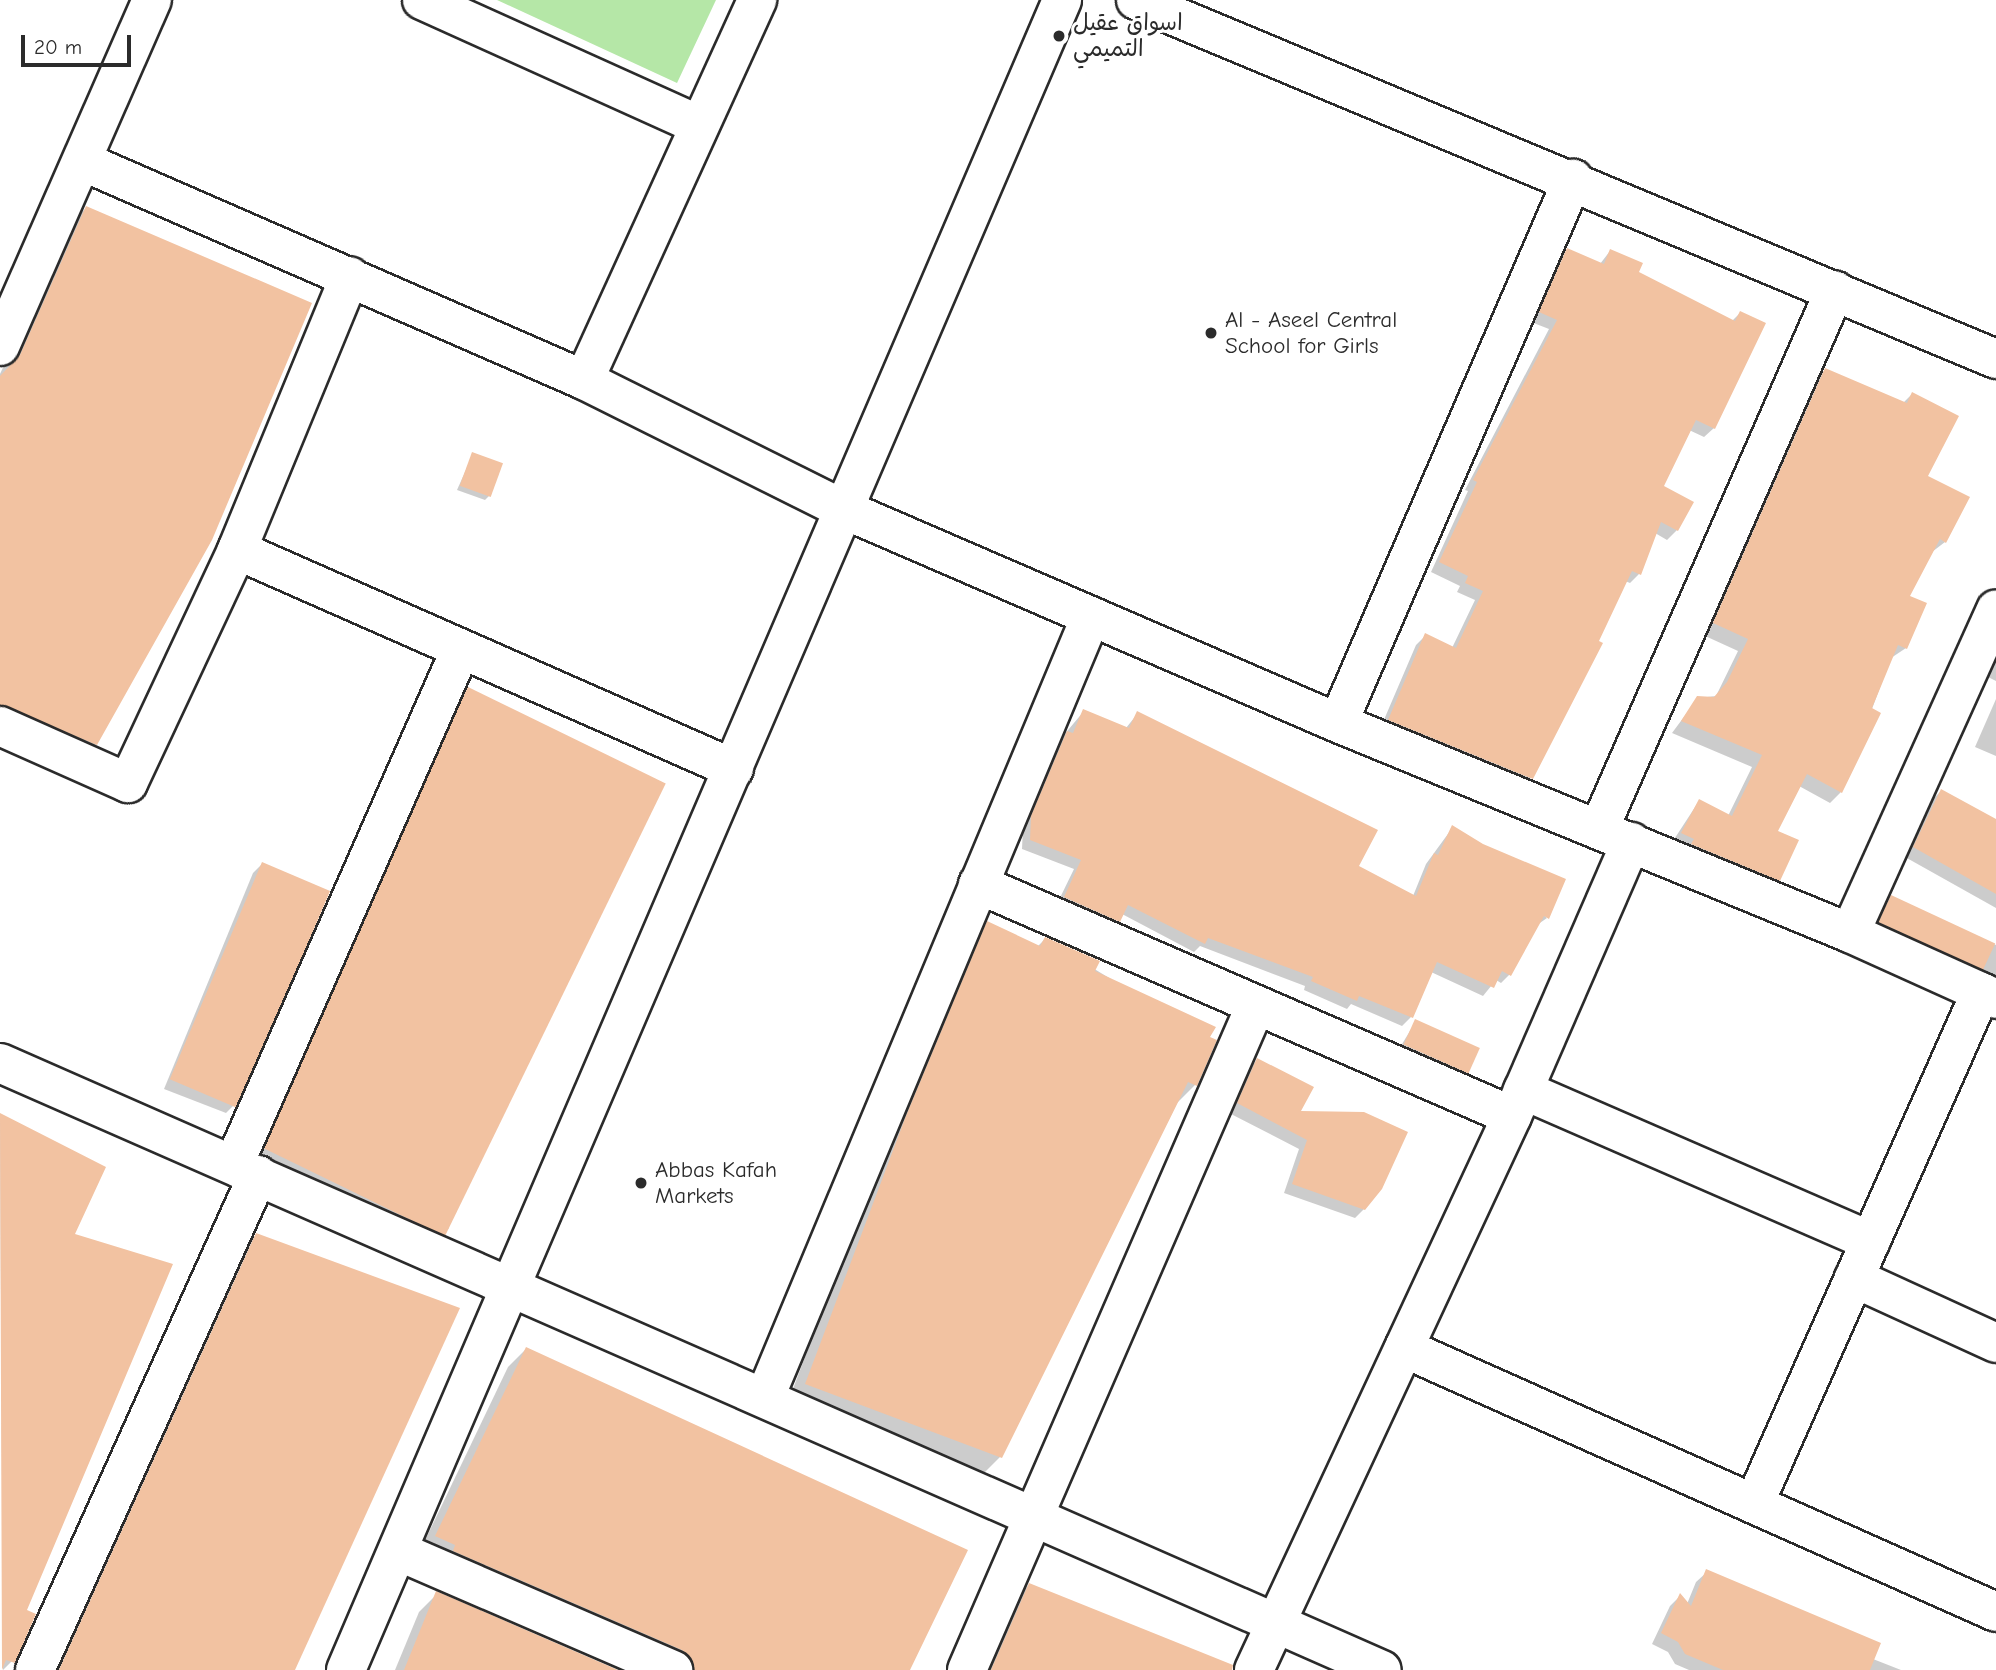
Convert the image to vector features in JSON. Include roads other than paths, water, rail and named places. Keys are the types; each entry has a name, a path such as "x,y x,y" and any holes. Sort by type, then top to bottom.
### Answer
{"street":[{"path":"0,346 152,0"},
{"path":"422,0 464,9 699,125"},
{"path":"584,380 757,0"},
{"path":"346,1670 514,1287 1062,0"},
{"path":"1136,0 1573,179 1996,359"},
{"path":"82,161 584,380 843,509 1338,723 1850,933 1988,995 1854,1278 1755,1504"},
{"path":"1338,723 1573,179"},
{"path":"0,726 128,783 237,550 350,276"},
{"path":"1254,1670 1518,1103 1615,836 1835,290"},
{"path":"237,550 460,651 734,769"},
{"path":"1850,933 1996,609"},
{"path":"765,1397 1091,616"},
{"path":"35,1670 246,1170 460,651"},
{"path":"978,884 1255,1007 1518,1103 1871,1241"},
{"path":"967,1670 1032,1514 1255,1007"},
{"path":"0,1063 1276,1621 1381,1670"},
{"path":"1854,1278 1996,1343"},
{"path":"1404,1348 1996,1612"},
{"path":"398,1551 673,1670"}],"place":[{"name":"اسواق عقيل التميمي","path":"1059,36"},
{"name":"Al - Aseel Central School for Girls","path":"1211,333"},
{"name":"Abbas Kafah Markets","path":"641,1183"}]}
